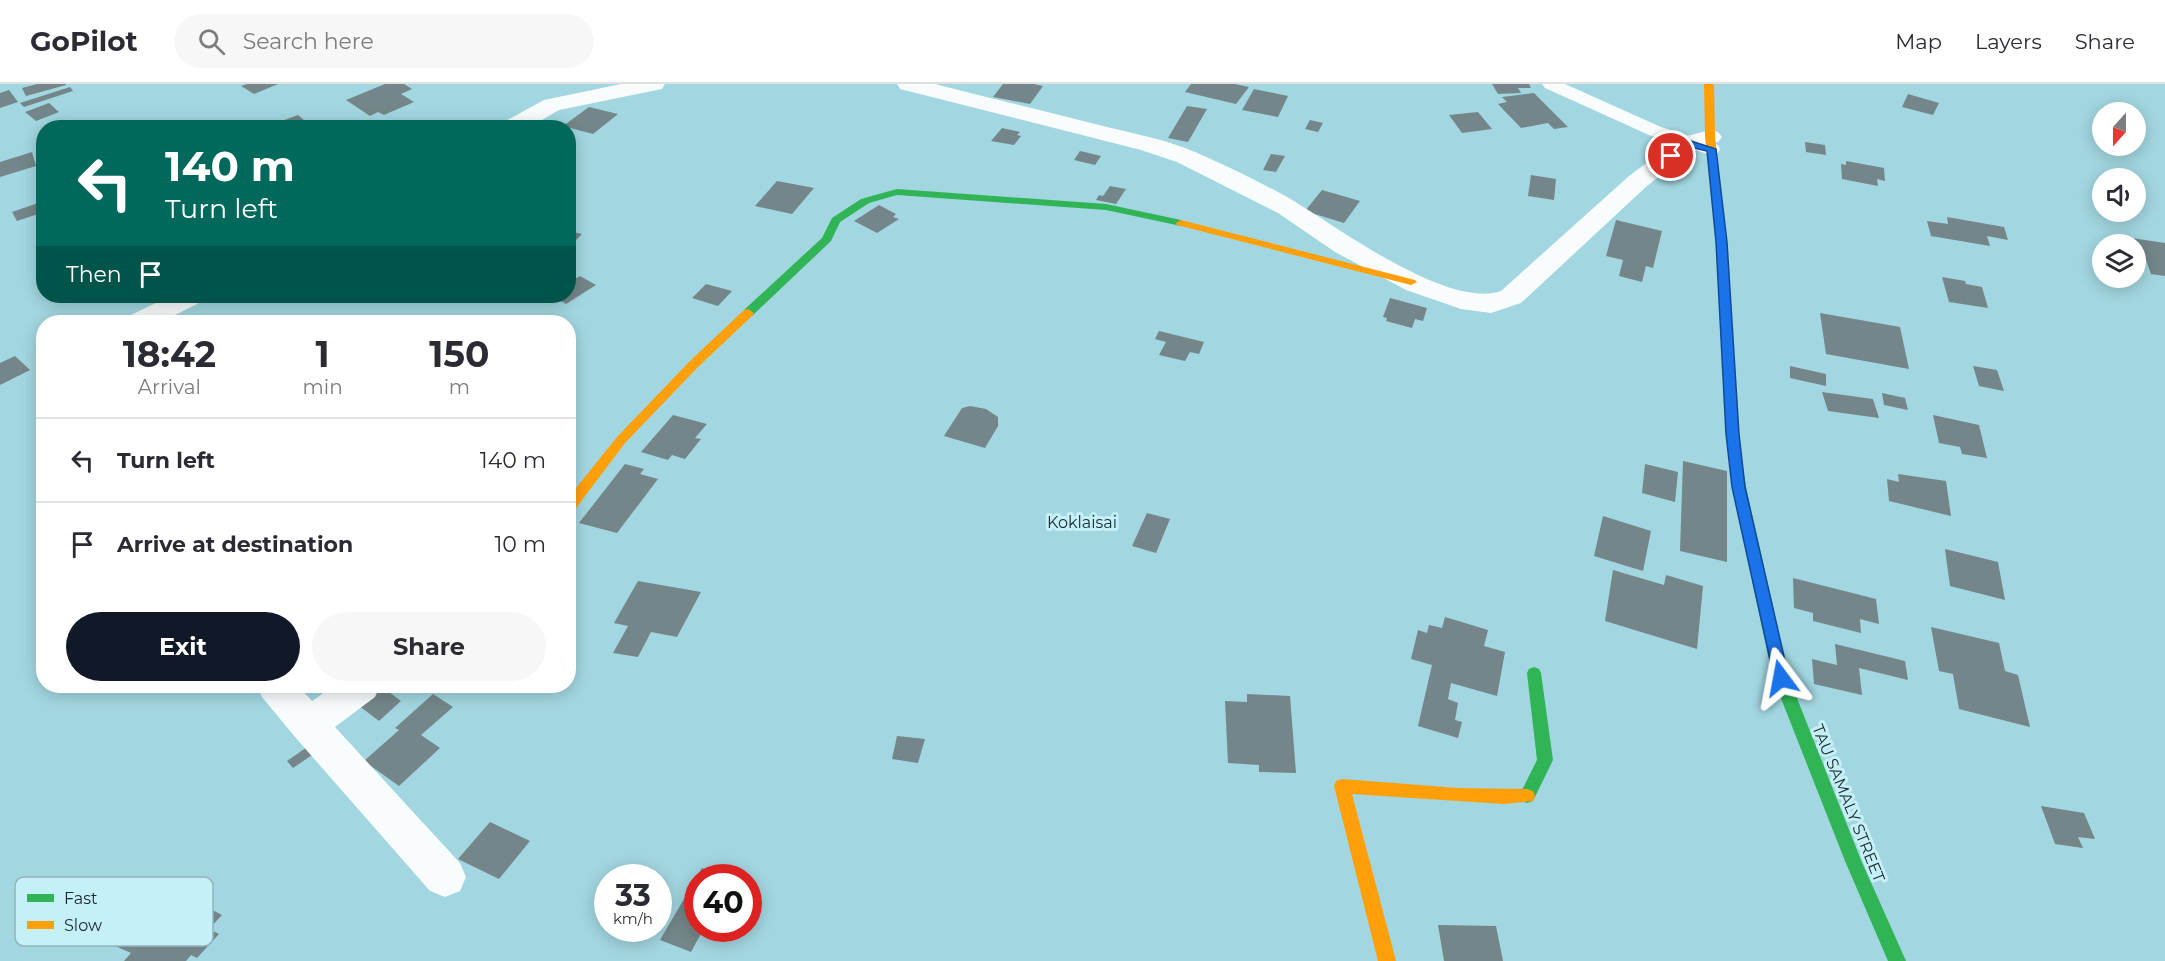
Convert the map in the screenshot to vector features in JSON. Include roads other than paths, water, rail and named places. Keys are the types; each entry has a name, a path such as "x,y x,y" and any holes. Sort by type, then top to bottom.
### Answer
{"street":[{"path":"537,84 540,111"},
{"path":"524,120 552,105 654,84"},
{"path":"908,84 1149,146 1186,158 1287,208 1344,246 1411,282"},
{"name":"TAU SAMALY STREET","path":"1709,84 1703,143 1722,242 1732,434 1739,487 1758,578 1781,678 1853,861 1898,961"},
{"path":"576,498 621,440 694,364 827,238 836,220 865,201 897,192 1106,207 1223,232 1411,282 1471,303 1491,304 1511,297 1638,181 1703,143"},
{"path":"153,315 177,303"},
{"path":"1387,961 1342,786 1391,788 1480,798 1527,796 1545,760 1534,673"},
{"path":"281,693 445,876"},
{"path":"308,725 352,693"}],"lane":[{"path":"1551,84 1607,111 1703,143"}],"park label":[{"name":"Koklaisai","path":"1082,522"}]}
